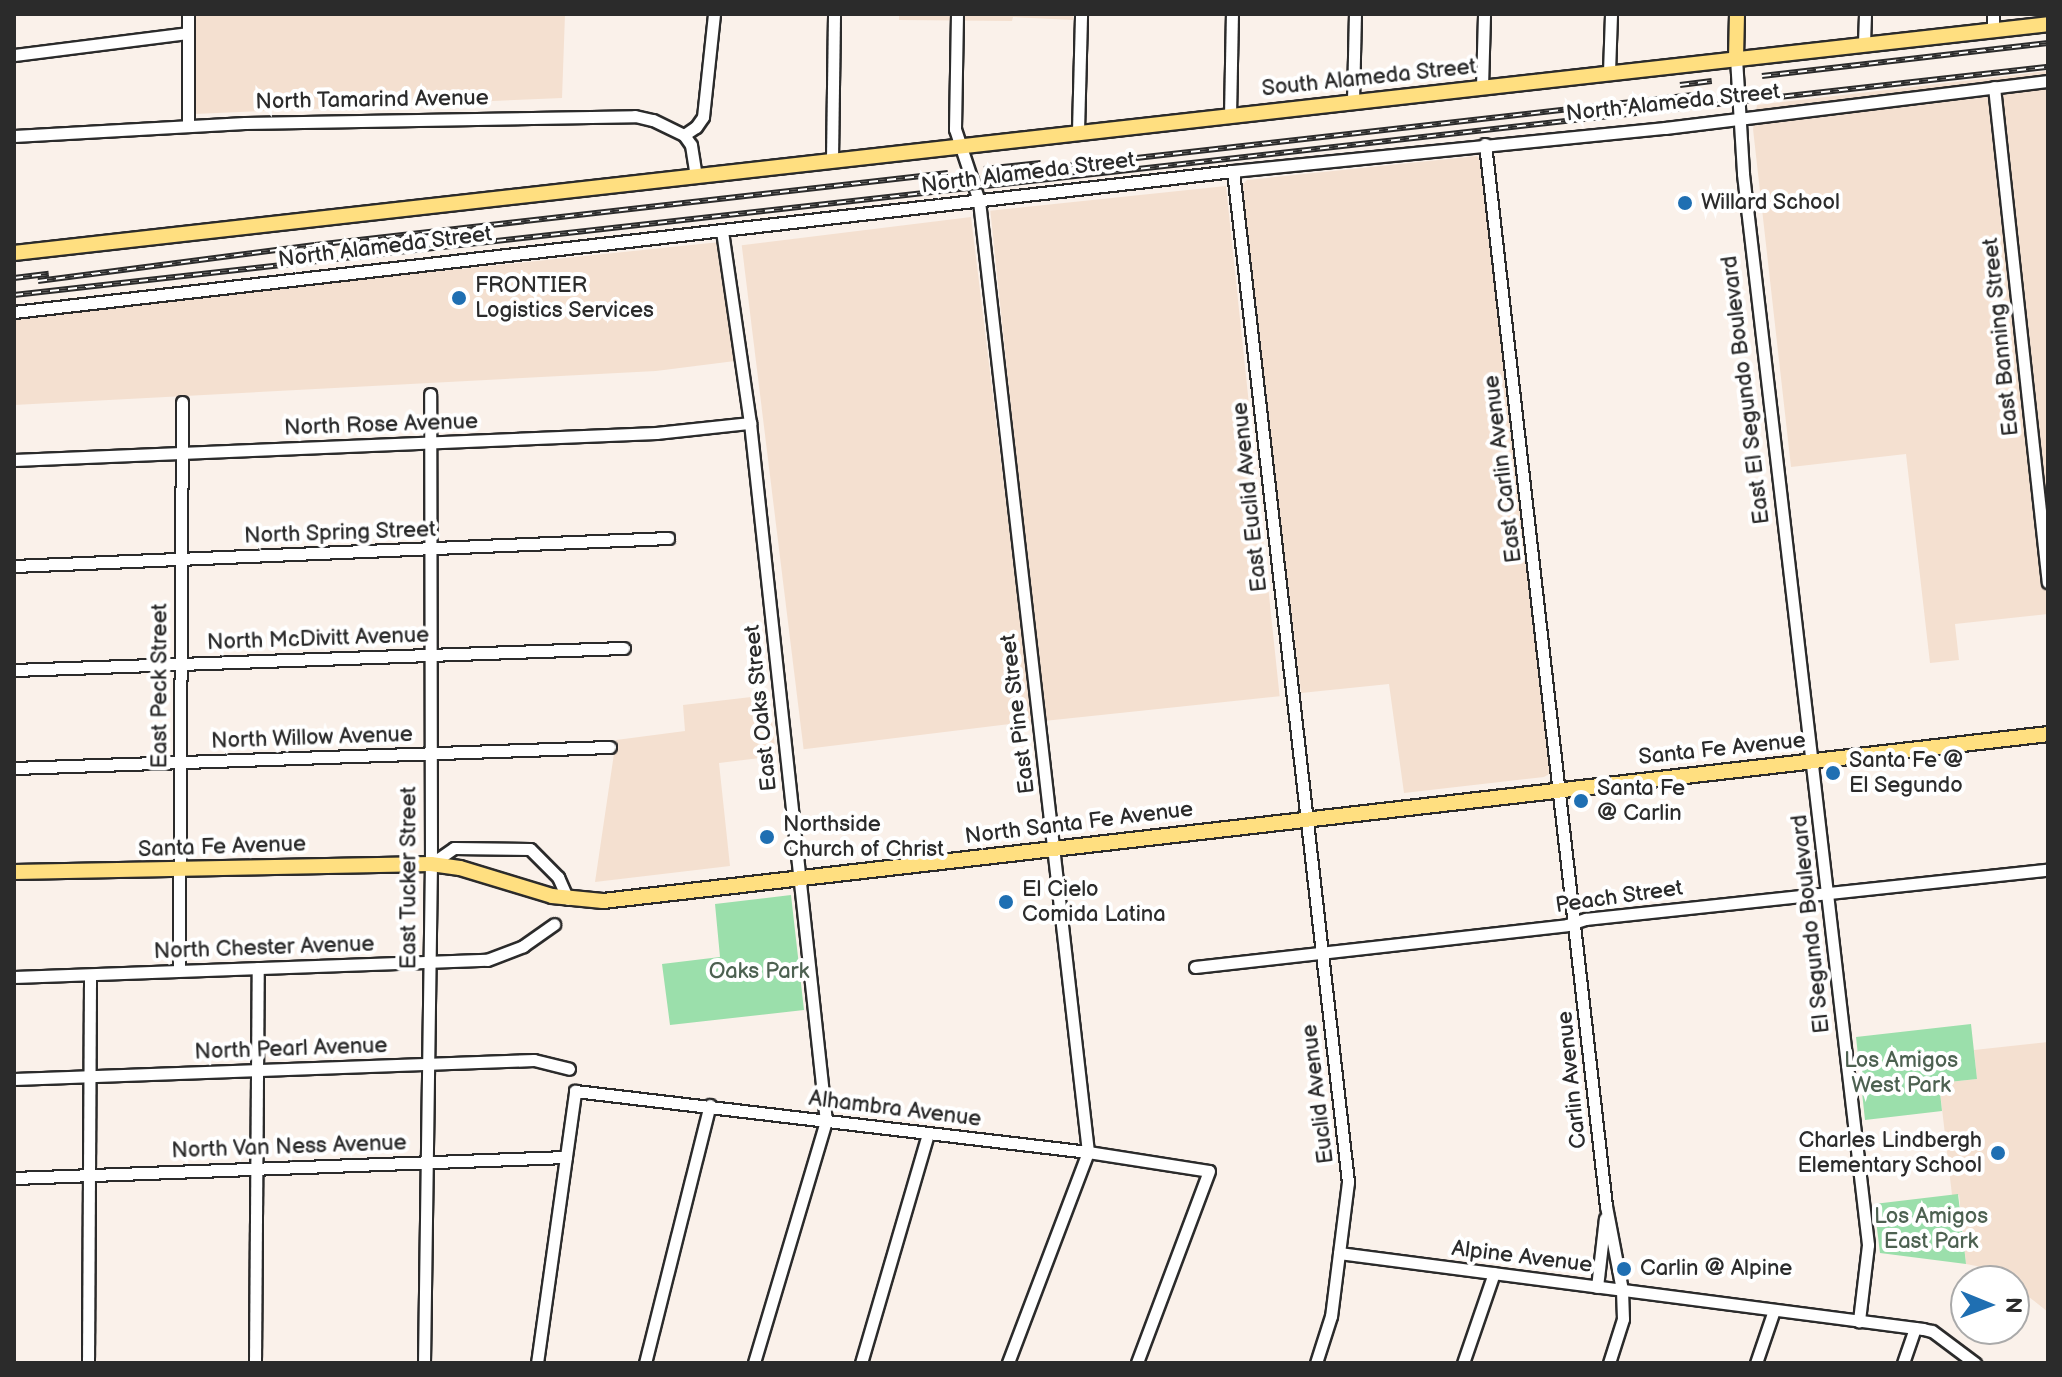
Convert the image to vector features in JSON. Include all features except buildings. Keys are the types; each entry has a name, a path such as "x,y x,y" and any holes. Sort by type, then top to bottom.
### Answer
{"main road":[{"name":"East El Segundo Boulevard","path":"1736,58 1737,14"},
{"name":"South Alameda Street","path":"696,176 2048,24"},
{"name":"North Alameda Street","path":"14,253 696,176"},
{"name":"Santa Fe Avenue","path":"1307,818 2048,734"},
{"name":"North Santa Fe Avenue","path":"431,864 568,899 603,901 1307,818"},
{"name":"Santa Fe Avenue","path":"14,872 431,864"}],"street":[{"path":"188,14 188,126"},
{"path":"696,176 691,145 684,135 696,127 703,117 714,14"},
{"path":"832,159 834,14"},
{"name":"East Pine Street","path":"957,14 955,129 979,201 1088,1152 1008,1363"},
{"path":"1078,131 1081,14"},
{"path":"1230,116 1232,14"},
{"path":"1353,101 1355,14"},
{"path":"1482,87 1484,14"},
{"path":"1609,72 1611,14"},
{"path":"1864,43 1865,14"},
{"path":"1993,14 1993,30"},
{"path":"14,55 188,33"},
{"name":"East El Segundo Boulevard","path":"1736,58 1737,119 1813,761"},
{"name":"North Alameda Street","path":"14,312 1233,171 1737,119 2048,81"},
{"name":"East Banning Street","path":"1994,87 2048,582"},
{"name":"North Tamarind Avenue","path":"14,136 188,126 616,115 653,120 684,135"},
{"name":"East Carlin Avenue","path":"1485,144 1560,789"},
{"name":"East Euclid Avenue","path":"1233,171 1307,818"},
{"name":"East Oaks Street","path":"722,231 750,423 826,1121 754,1363"},
{"name":"East Tucker Street","path":"424,1363 431,864 430,394"},
{"name":"East Peck Street","path":"179,969 182,402"},
{"name":"North Rose Avenue","path":"14,460 656,433 750,423"},
{"name":"North Spring Street","path":"14,566 668,538"},
{"name":"North McDivitt Avenue","path":"14,670 624,648"},
{"name":"North Willow Avenue","path":"14,768 610,747"},
{"name":"El Segundo Boulevard","path":"1813,761 1868,1245 1859,1321"},
{"name":"Carlin Avenue","path":"1560,789 1606,1206 1622,1290 1623,1322 1609,1363"},
{"name":"Euclid Avenue","path":"1307,818 1348,1182 1331,1316 1316,1363"},
{"path":"431,864 454,848 530,849 558,877 568,899"},
{"name":"Peach Street","path":"1195,967 2048,870"},
{"name":"North Chester Avenue","path":"14,977 487,960 505,954 554,924"},
{"path":"255,1363 258,968"},
{"path":"88,1363 90,975"},
{"name":"North Pearl Avenue","path":"14,1079 534,1060 569,1069"},
{"name":"Alhambra Avenue","path":"566,1157 575,1091 1088,1152 1209,1171 1137,1363"},
{"path":"645,1363 710,1105"},
{"path":"861,1363 928,1134"},
{"path":"537,1363 566,1157"},
{"name":"North Van Ness Avenue","path":"14,1178 256,1166 566,1157"},
{"path":"1597,1287 1606,1206"},
{"name":"Alpine Avenue","path":"1339,1253 1915,1328 1932,1331 1975,1363"},
{"path":"1463,1363 1494,1273"},
{"path":"1756,1363 1774,1310"},
{"path":"1903,1363 1915,1328"}],"shaded area":[{"path":"195,14 565,14 562,98 195,114"},
{"path":"899,14 1073,14 1073,20 1013,17 1012,21 899,20"},
{"path":"2048,71 2048,614 1955,624 1959,660 1930,663 1906,454 1791,467 1753,129 1757,105"},
{"path":"1477,156 1482,161 1551,773 1544,777 1404,793 1389,684 1301,693 1241,186 1247,180"},
{"path":"1226,186 1280,696 1044,721 990,211"},
{"path":"971,217 1033,721 804,749 742,245"},
{"path":"720,242 735,361 656,371 14,405 15,315"},
{"path":"769,695 776,756 719,763 730,866 595,882 616,740 685,731 683,705"},
{"name":"Charles Lindbergh Elementary School","path":"2048,1042 2048,1312 2030,1298 2030,1265 1966,1264 1959,1195 1952,1195 1939,1083 1977,1079 1974,1050"}],"green space":[{"name":"Oaks Park","path":"791,895 804,1010 670,1025 662,964 720,957 715,904"},
{"name":"Los Amigos West Park","path":"1971,1024 1977,1079 1939,1083 1942,1111 1865,1120 1856,1037"},
{"name":"Los Amigos East Park","path":"1958,1194 1966,1264 1880,1253 1874,1204"}],"railway":[{"path":"1762,76 2048,43"},
{"path":"14,295 2048,67"},
{"path":"1680,85 1712,81"},
{"path":"1030,170 1702,94"},
{"path":"984,169 1041,163"},
{"path":"38,281 315,245 948,173"},
{"path":"14,278 49,274"}],"place":[{"name":"Willard School","path":"1685,203"},
{"name":"FRONTIER Logistics Services","path":"459,298"},
{"name":"Santa Fe @ El Segundo","path":"1833,773"},
{"name":"Santa Fe @ Carlin","path":"1581,801"},
{"name":"Northside Church of Christ","path":"767,837"},
{"name":"El Cielo Comida Latina","path":"1006,902"},
{"name":"Charles Lindbergh Elementary School","path":"1998,1153"},
{"name":"Carlin @ Alpine","path":"1624,1269"}]}
